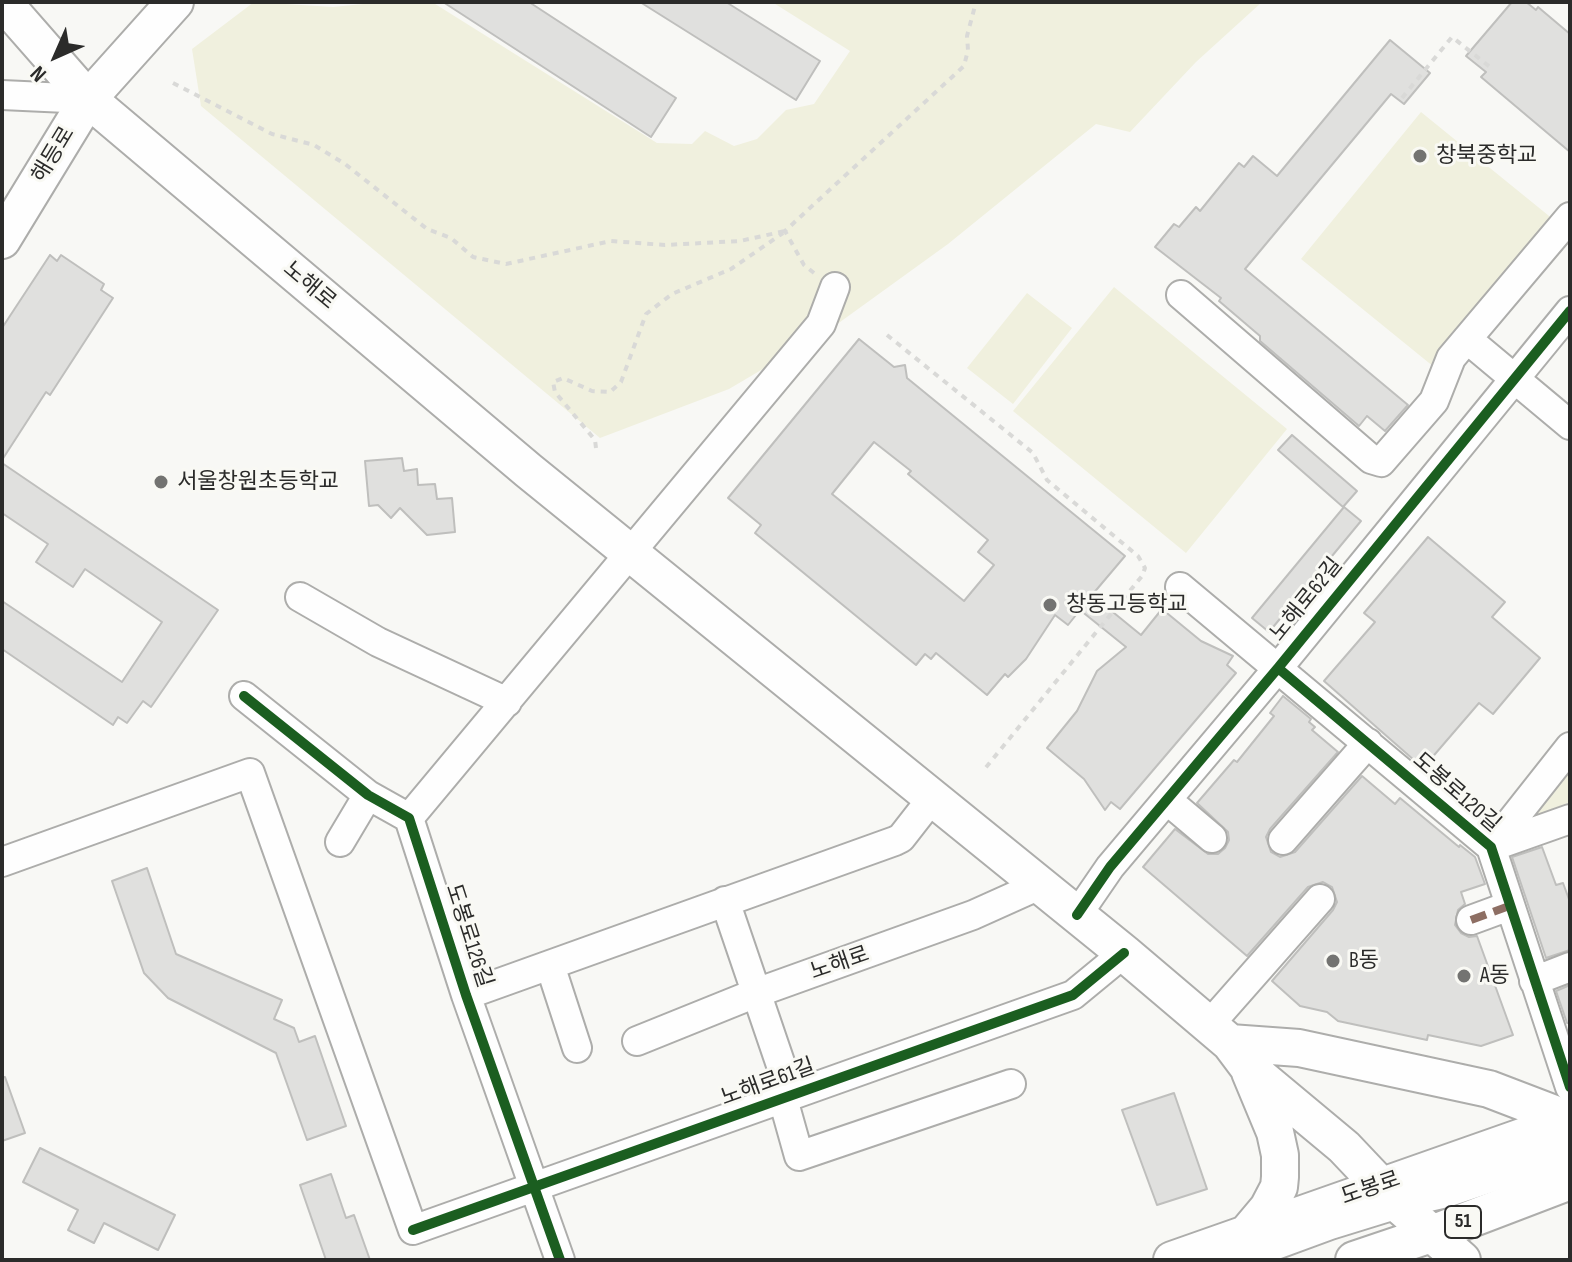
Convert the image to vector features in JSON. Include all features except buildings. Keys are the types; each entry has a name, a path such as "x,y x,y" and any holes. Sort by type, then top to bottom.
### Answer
{"main road":[{"name":"노해로","path":"3,2 88,99 517,461 1124,953 1344,1147 1462,1260"},
{"name":"해등로","path":"2,240 88,99 175,2"},
{"path":"1229,1045 1299,1048 1489,1089 1570,1120"},
{"path":"1229,1045 1275,1132 1280,1155 1279,1187 1251,1251"},
{"name":"도봉로","path":"1354,1260 1406,1209 1570,1120"},
{"name":"도봉로","path":"1172,1260 1251,1251 1406,1209 1570,1181"}],"street":[{"path":"2,95 88,99"},
{"path":"1181,295 1376,462 1383,460 1430,406 1440,389 1448,363 1570,217"},
{"path":"244,696 368,795 409,818 821,324 835,287"},
{"name":"노해로62길","path":"1077,915 1110,867 1278,668 1570,311"},
{"path":"1467,339 1570,425"},
{"name":"도봉로120길","path":"1180,587 1491,847 1570,1087"},
{"path":"300,597 378,642 507,702"},
{"path":"1283,840 1368,743"},
{"path":"1491,847 1570,747"},
{"name":"노해로61길","path":"2,862 250,773 413,1230 1073,995 1124,953"},
{"path":"340,842 368,795"},
{"path":"466,995 895,841 901,838 933,797"},
{"path":"1167,800 1212,838"},
{"name":"도봉로126길","path":"409,818 466,995 560,1260"},
{"path":"1491,847 1570,819"},
{"name":"노해로","path":"637,1041 756,993 909,940 1042,884"},
{"path":"1229,1045 1320,899"},
{"name":"노해로61길","path":"725,901 785,1077 783,1099 799,1156 1011,1084"},
{"path":"1471,920 1509,906"},
{"path":"550,965 577,1048"},
{"path":"1534,981 1570,967"},
{"path":"1406,1209 1570,1151"},
{"path":"1406,1209 1449,1204 1570,1164"}],"path":[{"path":"596,448 595,440 555,392 553,382 563,378 592,391 610,392 621,382 646,314 672,294 731,269 785,231 964,66 967,36 976,2"},
{"path":"1402,98 1418,74 1452,37 1490,67"},
{"path":"173,83 272,134 314,145 345,164 427,229 451,238 473,257 506,264 611,241 665,245 740,241 785,231"},
{"path":"785,231 804,265 835,287"},
{"path":"887,335 1033,453 1047,480 1138,556 1145,568 1142,576 983,771"}],"green space":[{"path":"254,2 333,7 383,2 432,2 657,143 692,144 705,131 734,146 757,139 786,110 814,104 850,51 772,2 1262,2 1196,62 1130,132 1096,124 948,244 829,330 729,389 600,438 201,106 192,49"},
{"path":"1421,112 1554,220 1434,367 1301,259"},
{"path":"1114,287 1287,429 1186,553 1013,411"},
{"path":"1027,293 1072,328 1013,404 967,368"},
{"path":"1570,763 1570,802 1526,819"}],"marked path":[{"path":"1471,920 1509,906"}],"cycle path":[{"path":"1077,915 1110,867 1278,668 1570,311"},
{"path":"1278,668 1491,847 1570,1087"},
{"path":"244,696 368,795 409,818 466,995 560,1260"},
{"path":"413,1230 1073,995 1124,953"}],"place":[{"name":"창북중학교","path":"1420,156"},
{"name":"서울창원초등학교","path":"161,482"},
{"name":"창동고등학교","path":"1050,605"},
{"name":"B동","path":"1333,961"},
{"name":"A동","path":"1464,976"}]}
